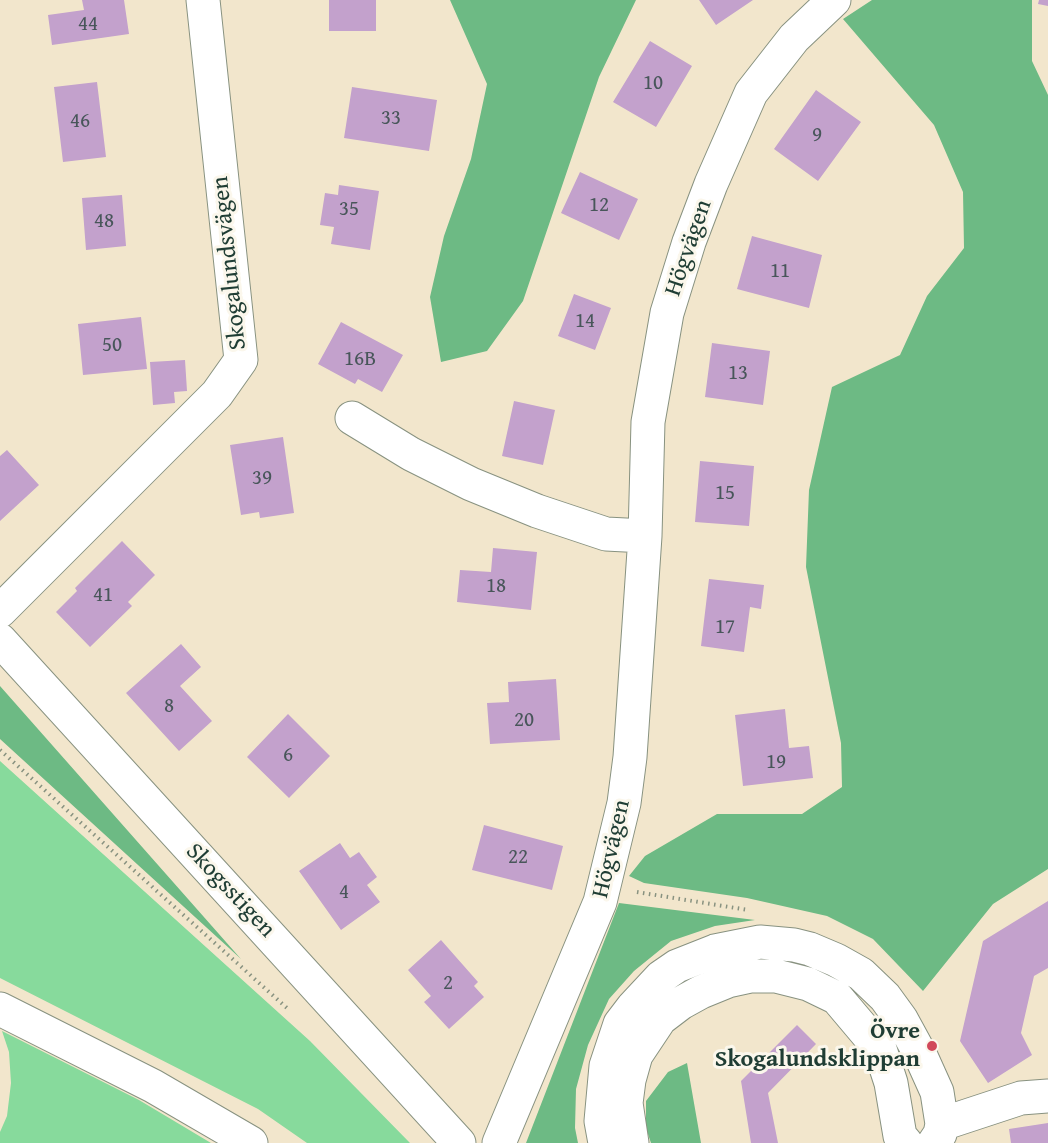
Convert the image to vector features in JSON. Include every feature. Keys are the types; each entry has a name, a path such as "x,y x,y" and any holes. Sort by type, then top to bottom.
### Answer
{"main road":[{"name":"Skogalundsvägen","path":"0,611 217,394 241,360 203,0"},
{"name":"Högvägen","path":"499,1143 600,902 624,803 630,758 645,536 648,422 667,313 689,242 711,184 751,93 794,38 834,0"},
{"path":"352,418 411,454 471,484 537,511 606,534 645,536"},
{"name":"Skogsstigen","path":"0,640 459,1143"},
{"path":"605,1143 601,1121 606,1066 620,1023 633,1006 661,977 677,966 715,951 760,942 810,949 861,974 877,989 901,1019 937,1092 938,1134 1021,1098 1048,1096"},
{"path":"632,1143 626,1103 629,1080 636,1055 660,1019 681,1003 701,992 728,981 751,976 776,976 808,984 837,998 880,1049 891,1083 900,1136 906,1143"},
{"path":"0,1009 153,1086 251,1143"}],"path":[{"path":"0,750 294,1013"},
{"path":"629,891 753,912"}],"green space":[{"path":"450,0 636,0 599,77 523,301 487,351 441,362 430,297 444,236 471,159 487,84"},
{"path":"872,0 1032,0 1032,61 1048,95 1048,869 993,904 923,991 873,939 827,916 747,898 644,883 629,876 645,856 717,814 802,814 842,787 841,743 806,567 809,490 832,387 900,355 927,296 964,248 963,192 934,125 843,19"},
{"path":"0,686 241,959 0,739"},
{"path":"0,761 310,1041 410,1143 307,1143 258,1109 0,978"},
{"path":"619,903 755,920 715,926 671,941 634,971 609,999 588,1045 576,1089 575,1128 578,1143 526,1143"},
{"path":"2,1031 139,1100 211,1143 0,1143 0,1132 7,1116 11,1083 9,1052"},
{"path":"687,1063 701,1143 651,1143 646,1128 646,1101 668,1072"}],"building":[{"path":"82,0 124,0 129,34 52,45 48,15 84,10"},
{"path":"329,0 376,0 376,31 329,31"},
{"path":"699,0 753,0 716,25"},
{"path":"1039,0 1048,0 1048,6 1038,4"},
{"path":"650,41 692,66 656,127 613,102"},
{"path":"97,82 106,157 63,162 54,87"},
{"path":"352,87 437,100 429,151 344,138"},
{"path":"816,90 861,122 818,181 774,149"},
{"path":"580,172 638,199 619,240 561,213"},
{"path":"339,185 379,191 370,250 331,244 334,227 320,225 325,193 338,195"},
{"path":"122,195 126,246 86,250 82,198"},
{"path":"752,236 822,255 809,308 737,289"},
{"path":"574,294 611,308 595,350 558,336"},
{"path":"141,317 147,369 83,375 78,324"},
{"path":"341,322 403,355 382,392 358,379 355,384 318,364"},
{"path":"712,343 770,351 763,405 705,397"},
{"path":"185,360 187,391 174,392 175,403 153,405 150,362"},
{"path":"514,401 555,410 543,465 502,456"},
{"path":"283,437 294,513 260,518 259,512 241,515 230,445"},
{"path":"7,450 39,485 0,521 0,456"},
{"path":"700,461 754,466 749,526 695,522"},
{"path":"122,541 155,575 128,602 132,606 90,647 56,612 77,591 75,588"},
{"path":"493,548 537,552 531,610 457,602 460,570 491,572"},
{"path":"709,579 764,585 761,609 750,607 744,652 701,646"},
{"path":"181,644 201,667 180,686 212,721 179,751 126,693"},
{"path":"556,679 560,740 490,744 487,703 509,702 508,682"},
{"path":"785,709 789,748 809,746 813,778 743,786 735,715"},
{"path":"288,714 330,756 289,798 247,757"},
{"path":"484,825 563,846 552,890 472,870"},
{"path":"340,843 350,858 359,852 377,877 367,885 380,902 341,930 299,871"},
{"path":"1048,901 1048,968 1034,976 1021,1033 1032,1055 988,1083 960,1041 983,941"},
{"path":"441,940 478,982 474,986 484,997 449,1029 424,1002 431,996 408,970"},
{"path":"797,1025 816,1044 768,1093 778,1143 751,1143 741,1081"},
{"path":"1048,1123 1048,1143 1011,1143 1009,1129"}],"place":[{"name":"Övre Skogalundsklippan","path":"932,1046"}]}
